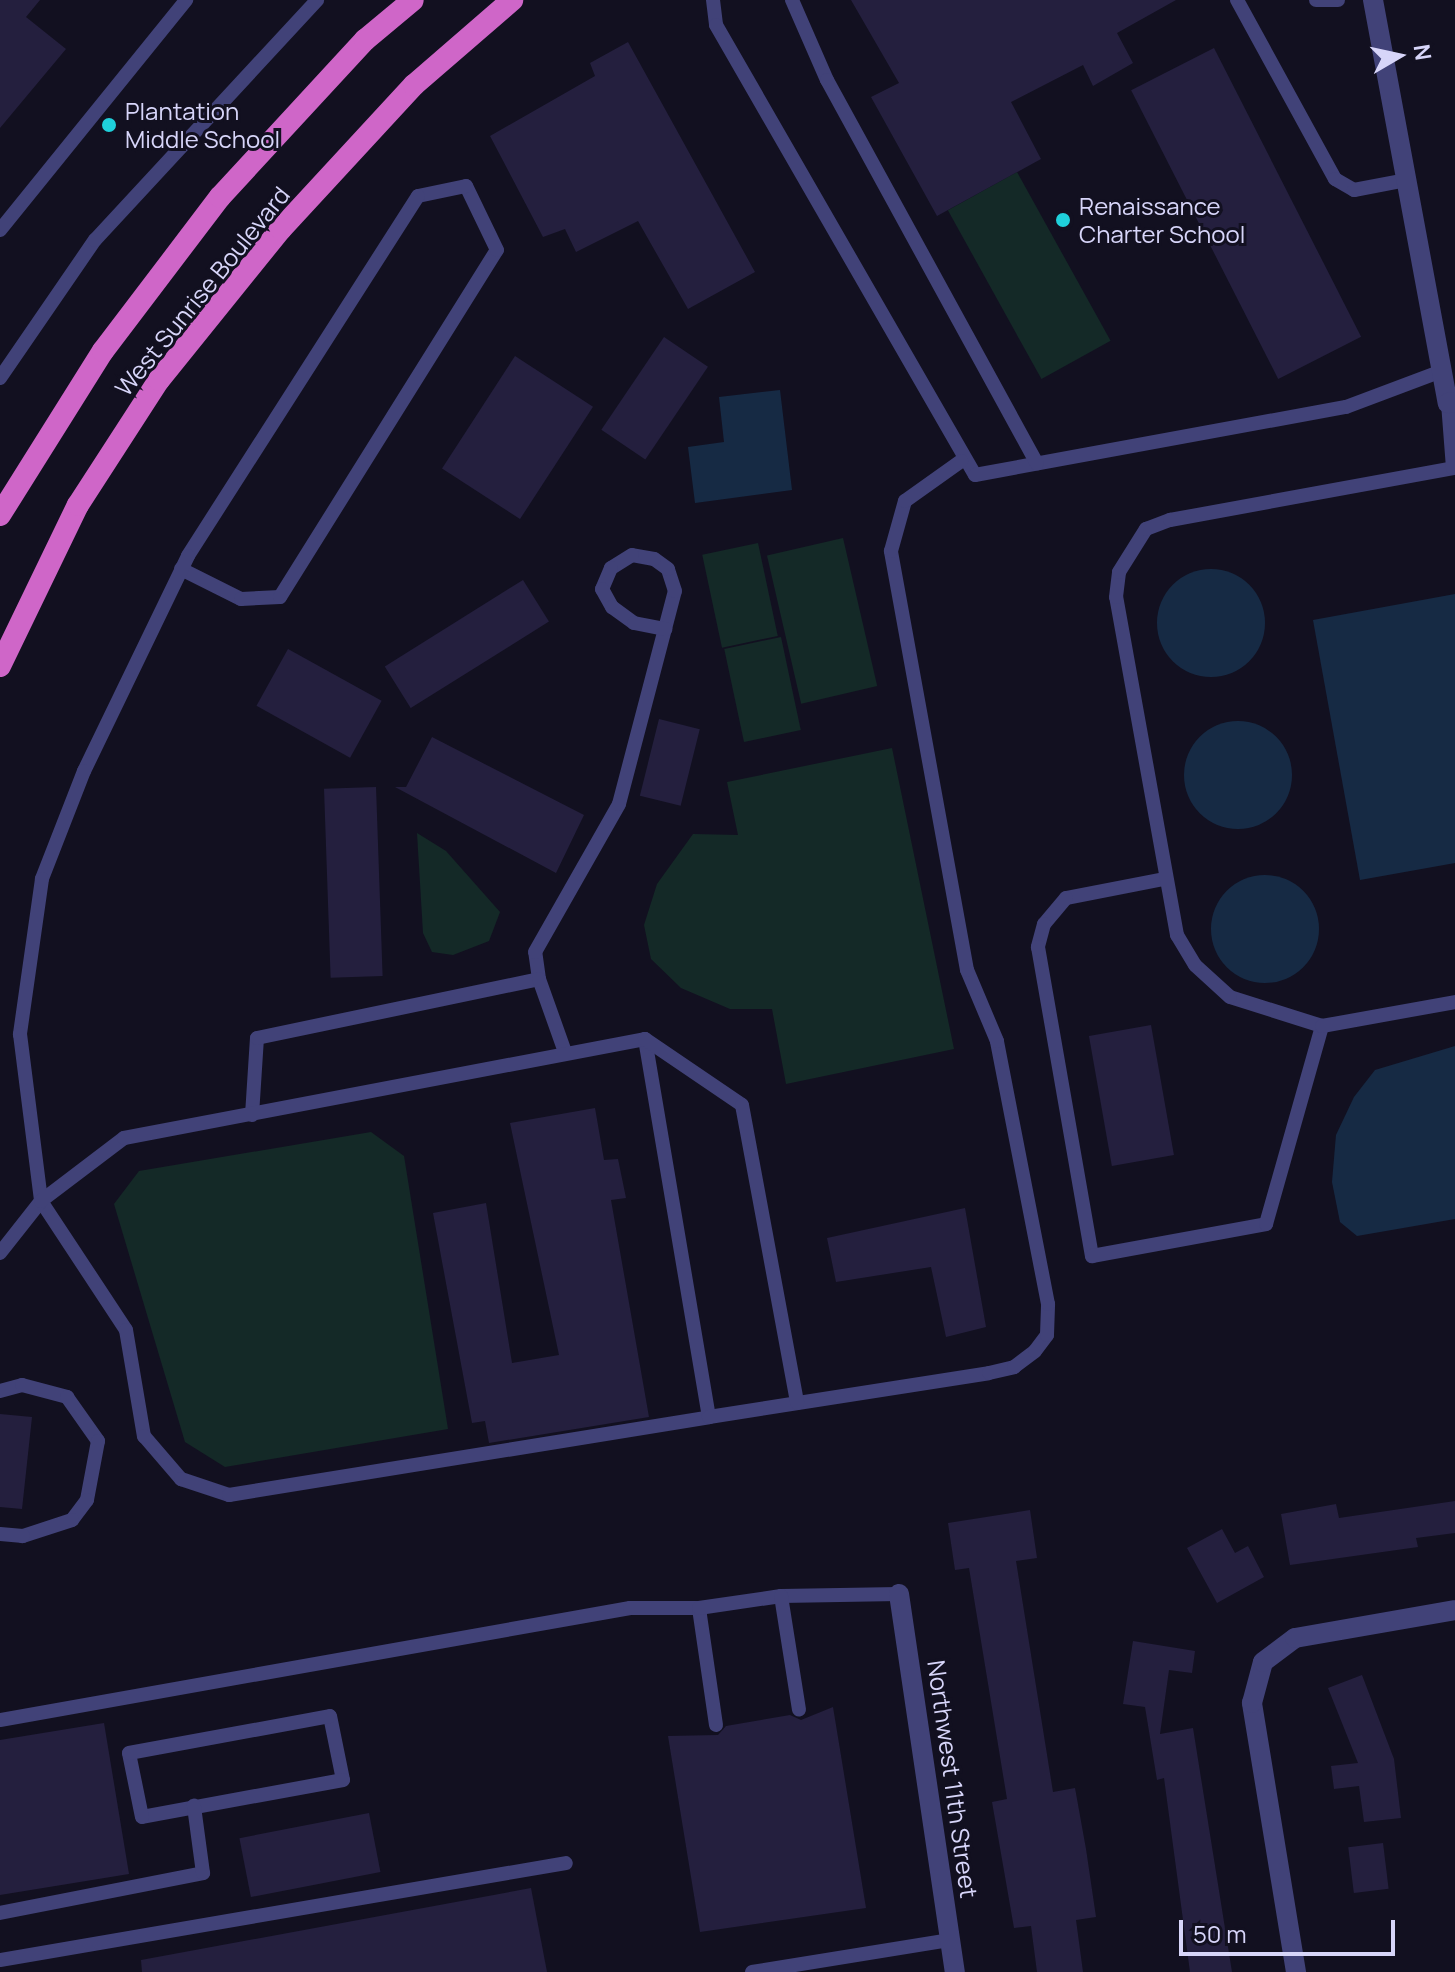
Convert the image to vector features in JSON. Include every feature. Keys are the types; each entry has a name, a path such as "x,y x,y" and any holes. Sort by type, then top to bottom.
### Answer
{"highway":[{"name":"West Sunrise Boulevard","path":"0,515 103,351 220,197 413,0"},
{"name":"West Sunrise Boulevard","path":"0,666 78,505 159,380 375,127 512,0"}],"street":[{"path":"1373,0 1442,371 1451,402"},
{"name":"Northwest 11th Street","path":"899,1594 955,1972"},
{"path":"1296,1972 1252,1703 1263,1662 1295,1638 1455,1610"}],"lane":[{"path":"0,230 186,0"},
{"path":"0,378 95,240 317,0"},
{"path":"713,0 716,25 961,461 975,475 1346,407 1442,371"},
{"path":"792,0 827,80 1037,463"},
{"path":"1237,0 1335,179 1354,190 1407,180"},
{"path":"1316,0 1338,0"},
{"path":"181,569 241,599 280,597 497,250 466,186 418,196 181,569 84,771 42,879 20,1034 41,1201 126,1330 144,1436 181,1479 206,1492 229,1495 1014,1367 1047,1335 1048,1304 997,1041 967,970 891,551 905,501 961,461"},
{"path":"1451,402 1454,468 1170,520 1146,529 1129,550 1116,597 1164,879 1177,935 1195,965 1230,997 1322,1026 1455,1002"},
{"path":"565,1052 539,979 535,952 619,804 675,591 668,569 632,555 611,568 602,589 612,607 634,623 665,629"},
{"path":"1164,879 1066,898 1044,924 1038,947 1092,1256 1266,1224 1322,1026"},
{"path":"252,1115 257,1038 539,979"},
{"path":"0,1253 41,1201 124,1138 645,1039 742,1105 797,1403"},
{"path":"645,1039 709,1417"},
{"path":"0,1391 22,1385 67,1397 98,1441 87,1500 72,1520 23,1536 0,1534"},
{"path":"0,1720 630,1608 699,1608 781,1596 899,1594"},
{"path":"781,1596 799,1710"},
{"path":"699,1608 716,1725"},
{"path":"330,1716 343,1780 194,1806 142,1817 129,1753 330,1716"},
{"path":"0,1913 203,1873 194,1806"},
{"path":"0,1960 566,1863"},
{"path":"752,1972 950,1940"}],"green space":[{"path":"1017,172 1111,341 1041,379 948,210"},
{"path":"843,538 877,686 801,704 767,556"},
{"path":"758,543 778,636 722,648 702,555"},
{"path":"781,637 801,730 744,742 724,649"},
{"path":"892,748 954,1049 786,1084 772,1009 730,1009 681,988 651,959 644,925 657,884 693,834 738,835 727,782"},
{"path":"417,833 446,851 500,912 489,941 453,955 432,952 423,933"},
{"path":"371,1132 404,1156 448,1429 225,1467 185,1442 114,1204 139,1171"}],"water":[{"path":"780,390 792,490 695,503 688,447 724,442 719,397"},
{"path":"1211,569 1232,573 1249,585 1261,602 1265,623 1261,644 1249,661 1232,673 1211,677 1190,673 1173,661 1161,644 1157,623 1161,602 1173,585 1190,573"},
{"path":"1455,594 1455,863 1360,880 1313,620"},
{"path":"1238,721 1259,725 1276,737 1288,754 1292,775 1288,796 1276,813 1259,825 1238,829 1217,825 1200,813 1188,796 1184,775 1188,754 1200,737 1217,725"},
{"path":"1265,875 1286,879 1303,891 1315,908 1319,929 1315,950 1303,967 1286,979 1265,983 1244,979 1227,967 1215,950 1211,929 1215,908 1227,891 1244,879"},
{"path":"1455,1046 1455,1219 1357,1236 1340,1222 1332,1182 1336,1135 1354,1097 1375,1070"}],"building":[{"path":"0,0 40,0 26,17 66,49 0,128"},
{"path":"851,0 1176,0 1117,33 1133,63 1093,86 1083,65 1011,102 1041,159 937,216 871,97 899,83"},
{"path":"628,42 755,272 688,309 638,221 576,252 565,229 543,237 490,136 595,76 590,63"},
{"path":"1214,48 1361,337 1278,379 1131,90"},
{"path":"664,337 708,367 645,459 601,430"},
{"path":"515,356 593,407 520,519 442,468"},
{"path":"523,580 549,622 411,708 385,666"},
{"path":"288,649 382,701 350,758 256,706"},
{"path":"659,719 700,729 681,806 640,796"},
{"path":"432,737 584,815 556,873 395,787 406,787"},
{"path":"376,787 383,976 331,978 324,789"},
{"path":"1151,1025 1174,1155 1112,1166 1089,1036"},
{"path":"595,1108 604,1160 618,1159 626,1198 611,1200 649,1417 489,1443 485,1421 472,1423 433,1213 486,1203 512,1363 559,1355 510,1123"},
{"path":"965,1208 986,1327 946,1337 931,1267 836,1282 827,1238"},
{"path":"0,1414 32,1417 22,1509 0,1507"},
{"path":"1455,1501 1455,1533 1416,1538 1418,1547 1290,1565 1281,1514 1336,1504 1339,1518"},
{"path":"1030,1510 1037,1558 1016,1561 1053,1792 1075,1788 1086,1849 1096,1917 1076,1920 1083,1972 1037,1972 1031,1926 1014,1928 992,1802 1007,1799 969,1568 955,1570 948,1523"},
{"path":"1222,1529 1235,1553 1248,1546 1264,1577 1217,1603 1187,1548"},
{"path":"1133,1641 1195,1651 1192,1673 1169,1670 1160,1734 1193,1728 1232,1972 1190,1972 1164,1778 1157,1780 1145,1707 1123,1704"},
{"path":"1362,1675 1394,1759 1401,1818 1364,1822 1359,1786 1334,1789 1331,1766 1358,1763 1328,1688"},
{"path":"833,1707 866,1908 700,1932 668,1736 718,1735 726,1726 790,1715 801,1720"},
{"path":"104,1723 129,1874 0,1895 0,1740"},
{"path":"369,1813 380,1872 251,1897 239,1838"},
{"path":"1383,1843 1389,1889 1354,1893 1348,1847"},
{"path":"531,1888 547,1972 142,1972 141,1960"}],"place":[{"name":"Plantation Middle School","path":"109,125"},
{"name":"Renaissance Charter School","path":"1063,220"}]}
